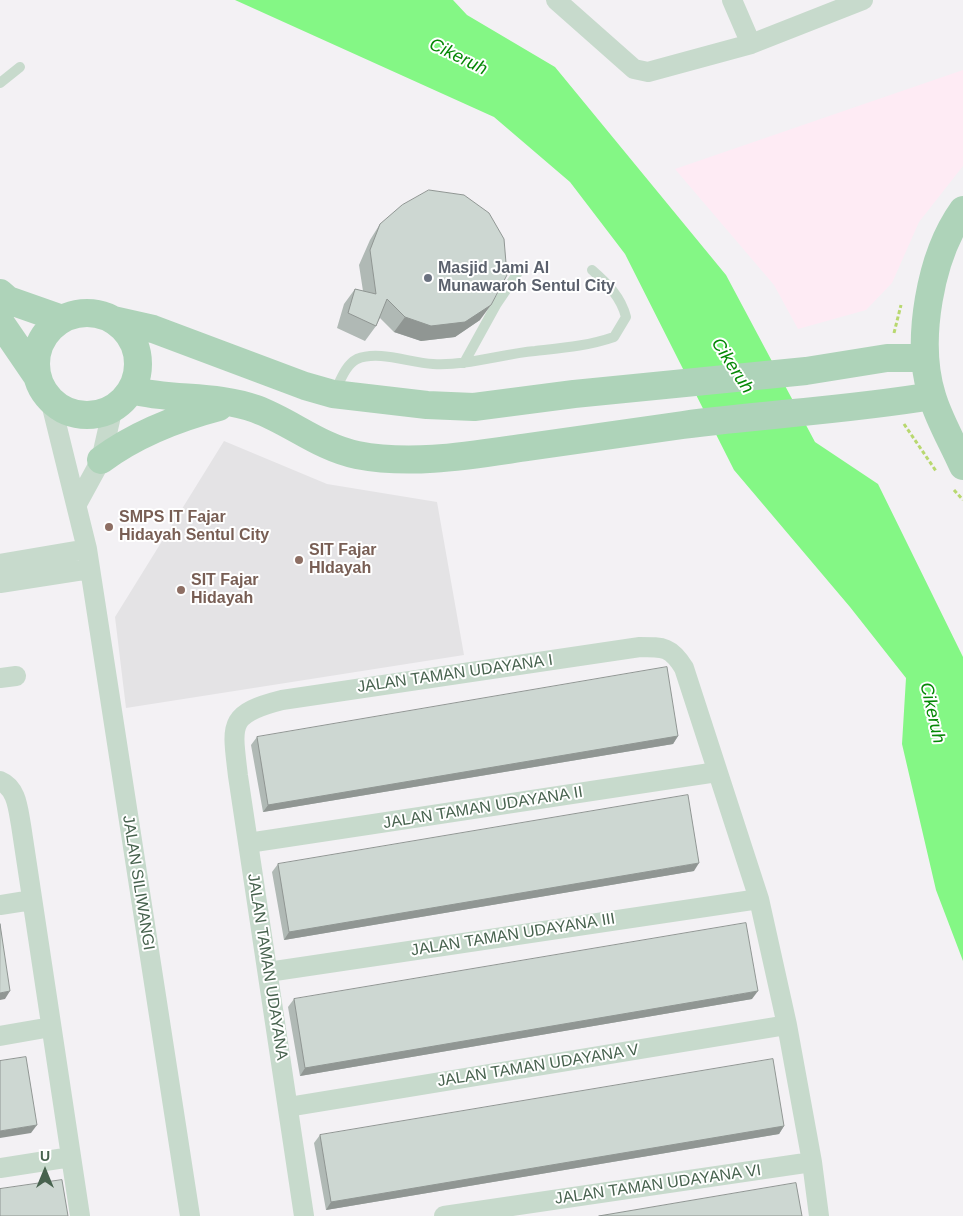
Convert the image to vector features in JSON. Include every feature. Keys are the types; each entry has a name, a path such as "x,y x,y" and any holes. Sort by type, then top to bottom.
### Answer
{"main road":[{"path":"952,477 932,396 925,358 929,291 950,228 963,210"},
{"path":"0,293 8,300 62,319"},
{"path":"37,376 35,362 40,344 51,327 62,319 75,314 88,313 101,314 113,320 153,329 304,386 333,394 383,401 474,407 574,394 806,371 888,358 925,358"},
{"path":"0,322 37,376 50,399 67,410 87,415 100,413 122,399 136,378 137,351 132,339 113,320"},
{"path":"122,399 154,396 200,398 233,403 257,410 318,442 356,455 403,459 494,452 683,425 807,410 890,403 932,396"},
{"path":"101,460 123,444 178,418 233,403"}],"street":[{"path":"556,0 634,69 648,72 751,44 863,0"},
{"path":"732,0 751,44"},
{"name":"JALAN SILIWANGI","path":"50,399 77,504 88,559 190,1216"},
{"path":"77,504 101,460 122,399"},
{"path":"0,564 88,559"},
{"path":"0,583 88,559"},
{"name":"JALAN TAMAN UDAYANA I","path":"239,719 255,707 282,700 640,646 660,646 675,653 684,668 717,772"},
{"name":"JALAN TAMAN UDAYANA","path":"239,719 234,743 304,1216"},
{"path":"717,772 759,898 787,1025 812,1162 819,1216"},
{"name":"JALAN TAMAN UDAYANA II","path":"248,843 717,772"},
{"path":"4,782 17,804 21,825 80,1216"},
{"name":"JALAN TAMAN UDAYANA III","path":"268,972 759,898"},
{"path":"0,905 32,900"},
{"name":"JALAN TAMAN UDAYANA V","path":"288,1107 787,1025"},
{"path":"0,1036 51,1027"},
{"path":"0,1168 71,1157"},
{"name":"JALAN TAMAN UDAYANA VI","path":"444,1216 812,1162"}],"lane":[{"path":"0,83 20,67"},
{"path":"333,394 350,363 359,358 376,357 433,364 464,363 535,351 562,350 614,337 626,317 623,306 606,283 592,270"},
{"path":"464,363 496,305 517,274"}],"path":[{"path":"890,403 929,464 952,477 963,500"}],"shaded area":[{"path":"963,70 963,166 919,222 892,283 866,310 798,329 774,285 675,169"},
{"name":"SIT Fajar HIdayah","path":"224,441 327,484 437,502 464,655 126,708 115,617"}],"water":[{"name":"Cikeruh","path":"235,0 453,0 467,15 555,67 726,275 815,442 878,484 963,657 963,961 936,890 902,744 906,678 850,607 734,470 625,254 570,182 494,117"}],"building":[{"name":"Masjid Jami Al Munawaroh Sentul City","path":"429,190 464,195 489,213 504,239 507,275 491,305 465,322 431,326 405,317 387,299 376,326 348,313 355,289 376,294 370,250 380,224 402,205"},
{"path":"667,667 678,736 268,805 257,737"},
{"path":"688,795 699,863 289,932 278,864"},
{"path":"746,923 758,991 305,1068 294,999"},
{"path":"0,924 10,991 0,993"},
{"path":"26,1057 37,1125 0,1131 0,1061"},
{"path":"773,1059 784,1126 331,1202 320,1135"},
{"path":"62,1180 68,1216 0,1216 0,1189"},
{"path":"796,1183 802,1216 599,1216"}],"place":[{"name":"Masjid Jami Al Munawaroh Sentul City","path":"428,278"},
{"name":"SMPS IT Fajar Hidayah Sentul City","path":"109,527"},
{"name":"SIT Fajar HIdayah","path":"299,560"},
{"name":"SIT Fajar Hidayah","path":"181,590"}]}
